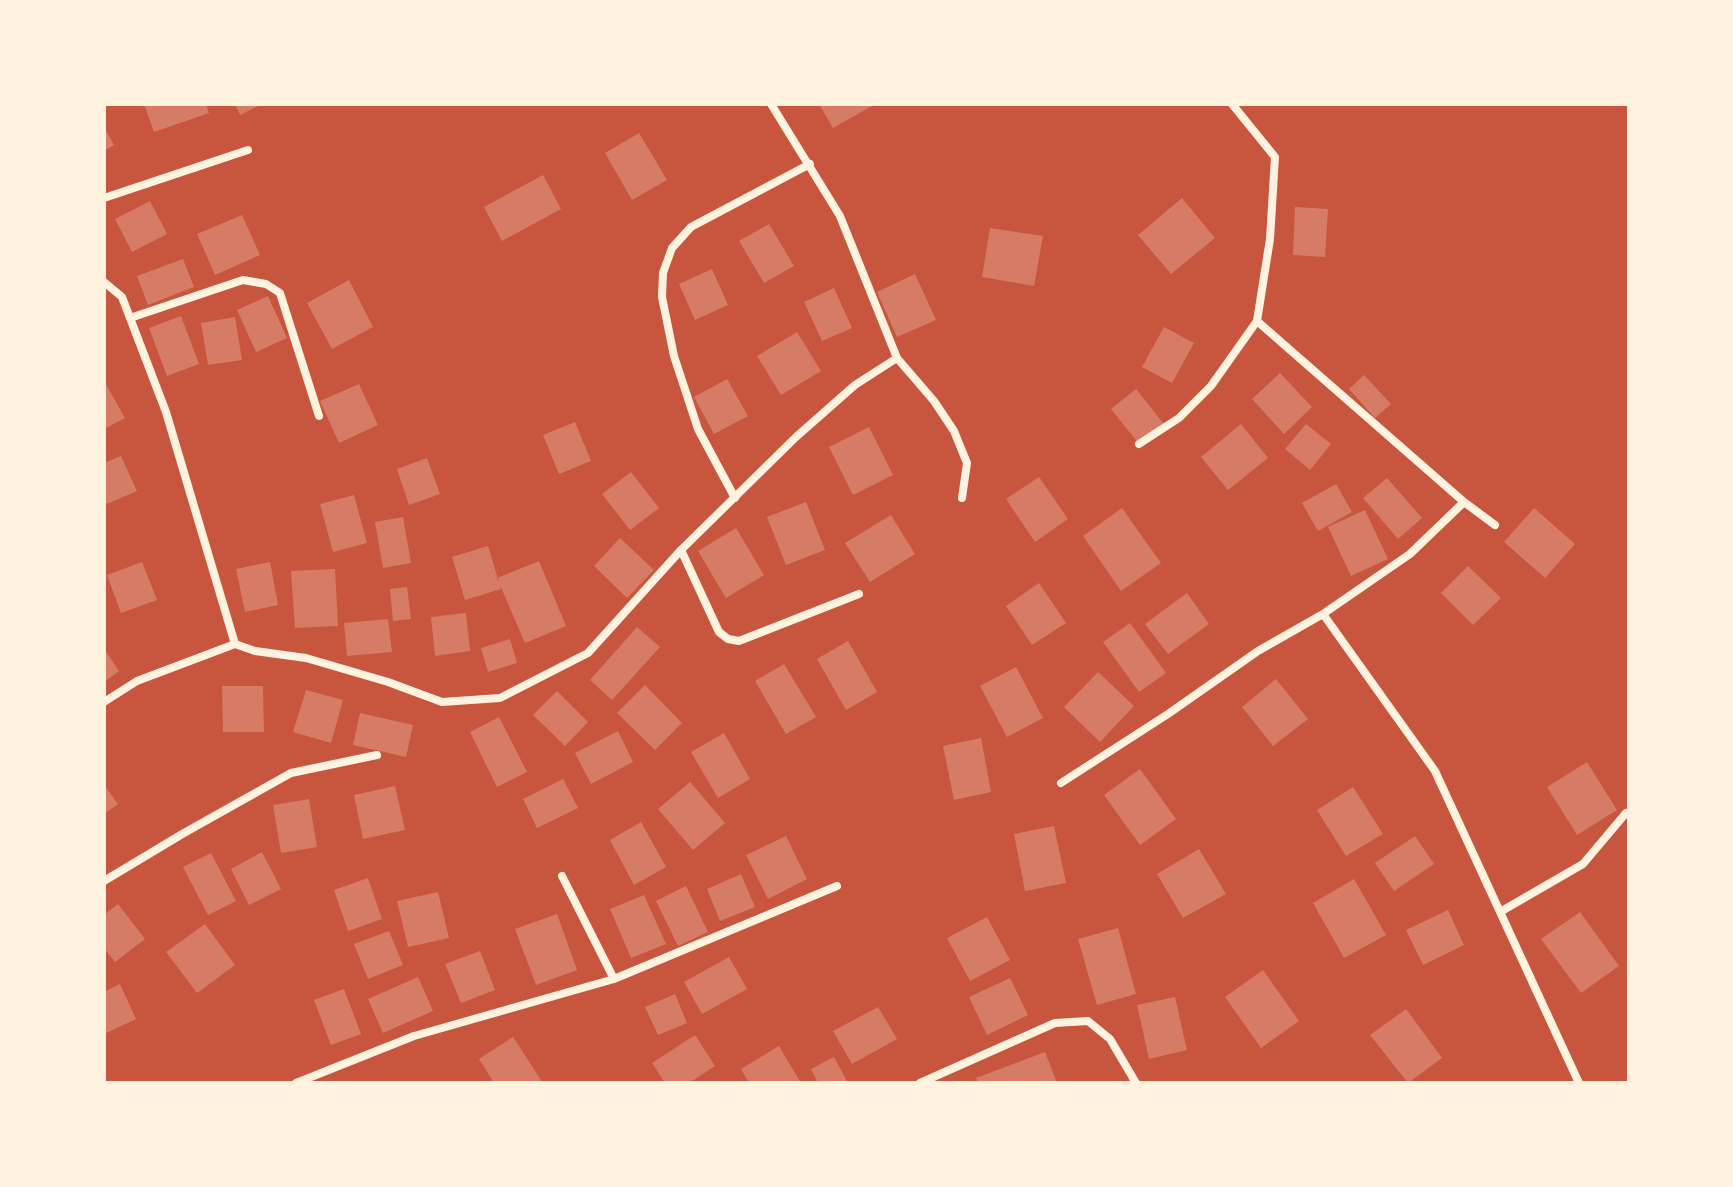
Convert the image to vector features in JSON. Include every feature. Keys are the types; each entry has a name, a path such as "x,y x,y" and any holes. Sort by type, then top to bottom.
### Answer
{"street":[{"path":"771,104 840,216 897,358 934,401 954,431 967,463 962,498"},
{"path":"1139,444 1179,418 1211,386 1257,321 1270,239 1275,157 1232,104"},
{"path":"104,198 248,150"},
{"path":"735,498 698,429 674,356 662,297 663,273 672,248 691,227 810,164"},
{"path":"130,318 243,280 266,284 280,293 319,416"},
{"path":"104,282 122,297 180,453 235,644"},
{"path":"1257,321 1464,502 1495,525"},
{"path":"104,702 137,681 235,644 255,651 306,658 388,682 442,702 500,698 588,653 681,550 796,437 855,385 897,358"},
{"path":"1061,783 1258,651 1323,614 1410,554 1464,502"},
{"path":"681,550 719,632 728,639 739,641 859,594"},
{"path":"1323,614 1435,771 1579,1083"},
{"path":"104,881 291,773 377,755"},
{"path":"1500,912 1583,864 1626,813"},
{"path":"562,876 614,979"},
{"path":"296,1083 414,1036 614,979 837,886"},
{"path":"920,1083 1055,1023 1088,1021 1110,1039 1136,1083"}],"building":[{"path":"144,104 206,104 209,113 154,132"},
{"path":"235,104 262,104 240,115"},
{"path":"819,104 871,104 872,106 833,128"},
{"path":"104,127 114,145 104,151"},
{"path":"639,133 667,180 632,200 605,153"},
{"path":"543,175 561,209 502,241 484,207"},
{"path":"1182,198 1215,238 1171,274 1138,235"},
{"path":"150,201 167,234 132,252 115,219"},
{"path":"1295,207 1328,209 1325,257 1293,255"},
{"path":"242,215 260,255 215,275 197,234"},
{"path":"769,224 794,266 764,283 739,241"},
{"path":"990,228 1043,236 1034,286 982,277"},
{"path":"183,259 194,287 148,305 137,276"},
{"path":"712,269 728,305 695,320 679,284"},
{"path":"915,274 936,320 897,337 877,292"},
{"path":"349,280 373,327 332,349 307,303"},
{"path":"834,288 852,328 822,341 804,302"},
{"path":"268,296 287,338 256,352 237,310"},
{"path":"181,316 199,364 167,376 149,328"},
{"path":"235,317 242,360 208,365 201,323"},
{"path":"1164,327 1194,343 1172,383 1142,367"},
{"path":"797,332 821,371 781,395 757,356"},
{"path":"1280,373 1312,407 1284,434 1252,399"},
{"path":"1364,375 1391,404 1375,418 1349,389"},
{"path":"727,379 748,416 714,434 694,397"},
{"path":"104,381 125,418 104,429"},
{"path":"359,384 378,425 339,443 320,401"},
{"path":"1136,389 1164,424 1139,444 1111,409"},
{"path":"575,422 591,461 559,474 543,435"},
{"path":"1241,424 1268,458 1228,490 1201,457"},
{"path":"1306,424 1331,444 1310,470 1285,449"},
{"path":"869,427 893,475 853,495 829,447"},
{"path":"121,456 137,491 104,505 104,463"},
{"path":"427,458 440,494 409,505 397,469"},
{"path":"631,472 659,508 630,530 602,494"},
{"path":"1039,477 1068,519 1035,542 1006,499"},
{"path":"1387,478 1422,518 1398,539 1363,498"},
{"path":"1336,484 1352,512 1318,531 1302,503"},
{"path":"354,495 367,543 333,552 320,504"},
{"path":"806,502 825,550 786,565 767,517"},
{"path":"1122,508 1161,563 1121,591 1083,536"},
{"path":"1534,508 1575,544 1545,578 1504,542"},
{"path":"1365,510 1388,559 1351,576 1328,527"},
{"path":"891,515 915,554 870,582 845,543"},
{"path":"403,517 411,563 383,568 375,522"},
{"path":"736,528 764,575 726,598 698,551"},
{"path":"620,538 654,570 627,598 594,566"},
{"path":"488,546 501,589 465,600 452,557"},
{"path":"539,561 566,626 525,643 497,578"},
{"path":"142,562 157,600 121,613 107,575"},
{"path":"270,562 278,605 245,612 236,569"},
{"path":"1468,566 1501,598 1473,625 1441,593"},
{"path":"335,569 338,626 295,628 291,571"},
{"path":"1039,583 1066,623 1032,645 1006,606"},
{"path":"407,587 411,619 393,621 390,589"},
{"path":"1187,593 1209,624 1168,654 1145,624"},
{"path":"466,613 470,651 435,656 431,617"},
{"path":"388,619 392,652 347,656 344,623"},
{"path":"1130,623 1166,673 1139,692 1103,642"},
{"path":"637,627 660,647 612,700 590,680"},
{"path":"510,639 517,663 488,672 481,648"},
{"path":"848,641 877,692 846,710 817,659"},
{"path":"104,649 119,671 104,682"},
{"path":"784,664 816,717 786,734 755,681"},
{"path":"1016,667 1043,718 1007,737 980,686"},
{"path":"1098,672 1134,706 1100,742 1064,707"},
{"path":"1276,679 1308,719 1273,746 1242,707"},
{"path":"645,685 682,723 655,750 617,713"},
{"path":"222,686 263,686 264,732 223,732"},
{"path":"306,690 343,700 331,743 293,732"},
{"path":"557,691 588,722 565,746 533,715"},
{"path":"360,713 413,725 406,757 353,745"},
{"path":"499,717 527,772 497,787 470,732"},
{"path":"618,731 633,762 591,784 575,753"},
{"path":"724,733 750,779 718,798 691,752"},
{"path":"981,738 991,792 954,800 943,746"},
{"path":"1587,762 1617,810 1577,835 1547,787"},
{"path":"1140,769 1176,819 1140,845 1104,795"},
{"path":"563,779 578,808 537,828 523,799"},
{"path":"690,782 725,823 693,850 658,809"},
{"path":"104,785 118,804 104,814"},
{"path":"395,786 405,830 363,839 354,795"},
{"path":"1353,787 1383,834 1346,856 1317,810"},
{"path":"309,799 317,847 281,853 273,805"},
{"path":"641,822 666,867 634,885 610,840"},
{"path":"1054,826 1066,883 1025,891 1014,834"},
{"path":"786,836 807,879 768,899 746,855"},
{"path":"1415,836 1434,864 1394,891 1375,863"},
{"path":"1199,849 1226,894 1183,918 1157,874"},
{"path":"262,852 281,889 249,905 231,869"},
{"path":"211,853 236,901 208,915 183,867"},
{"path":"741,874 755,907 720,921 707,889"},
{"path":"368,878 382,919 348,931 334,890"},
{"path":"1354,879 1386,935 1344,958 1313,903"},
{"path":"686,886 708,932 678,946 656,901"},
{"path":"438,892 449,938 408,947 397,901"},
{"path":"644,895 666,944 631,958 610,909"},
{"path":"118,904 145,939 115,962 104,948 104,915"},
{"path":"1448,910 1464,945 1423,965 1406,930"},
{"path":"1580,912 1619,966 1581,993 1541,939"},
{"path":"557,914 577,970 536,985 515,929"},
{"path":"987,917 1010,960 970,981 947,938"},
{"path":"205,924 235,965 197,993 166,952"},
{"path":"1118,928 1136,994 1097,1005 1078,939"},
{"path":"389,931 403,965 368,979 354,944"},
{"path":"480,951 495,990 461,1003 445,964"},
{"path":"729,957 747,989 702,1014 684,982"},
{"path":"1263,970 1299,1021 1261,1048 1225,997"},
{"path":"418,977 433,1011 383,1033 368,999"},
{"path":"1010,978 1028,1015 987,1035 969,997"},
{"path":"120,984 136,1019 104,1034 104,992"},
{"path":"344,989 361,1034 331,1045 314,1000"},
{"path":"675,994 687,1023 658,1035 645,1007"},
{"path":"1175,997 1187,1050 1149,1059 1137,1005"},
{"path":"878,1007 897,1039 852,1064 833,1031"},
{"path":"1406,1009 1442,1058 1408,1083 1370,1035"},
{"path":"695,1035 715,1066 689,1083 665,1083 652,1063"},
{"path":"513,1037 543,1083 494,1083 479,1059"},
{"path":"779,1046 801,1083 749,1083 741,1069"},
{"path":"1045,1052 1057,1083 978,1083 976,1078"},
{"path":"834,1057 848,1083 818,1083 811,1069"}]}
